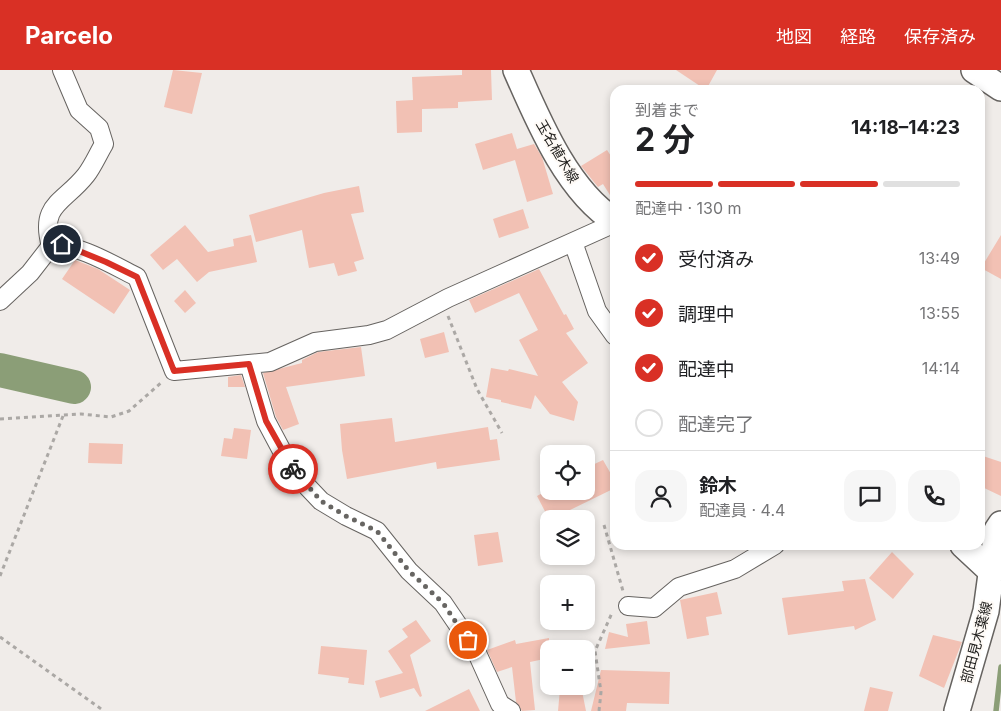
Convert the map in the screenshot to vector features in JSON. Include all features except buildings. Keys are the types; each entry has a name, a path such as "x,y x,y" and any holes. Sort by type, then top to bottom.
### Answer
{"main road":[{"name":"玉名植木線","path":"516,70 555,151 578,185 600,212 610,219"},
{"path":"974,70 1001,88"},
{"path":"992,572 997,530 1001,524"},
{"path":"968,550 992,572"},
{"name":"部田見木葉線","path":"957,711 986,611 992,572"}],"street":[{"path":"51,246 46,229 50,209 86,175 104,144 99,128 79,110 62,70"},
{"path":"0,301 30,273 51,246 62,244 137,277 174,371 270,362 316,342 369,335 387,330 442,301 610,224"},
{"path":"572,242 597,311 610,329"},
{"path":"249,364 266,421 283,453 302,481 321,501 377,531 409,571 443,603 477,653 500,704 511,711"},
{"path":"628,606 654,608 679,587 735,569 767,550"}],"path":[{"path":"442,301 477,389 502,433"},
{"path":"0,419 81,414 111,417 129,411 174,371"},
{"path":"0,576 63,416"},
{"path":"604,525 610,545"},
{"path":"599,711 601,692 595,651 612,611 628,606 611,550"},
{"path":"0,637 104,711"}],"waterway":[{"path":"0,370 74,387"},
{"path":"996,711 1001,667"}],"way so far":[{"path":"293,469 321,501 377,531 409,571 443,603 468,640"}],"route":[{"path":"62,244 137,277 174,371 249,364 266,421 293,469"}]}
